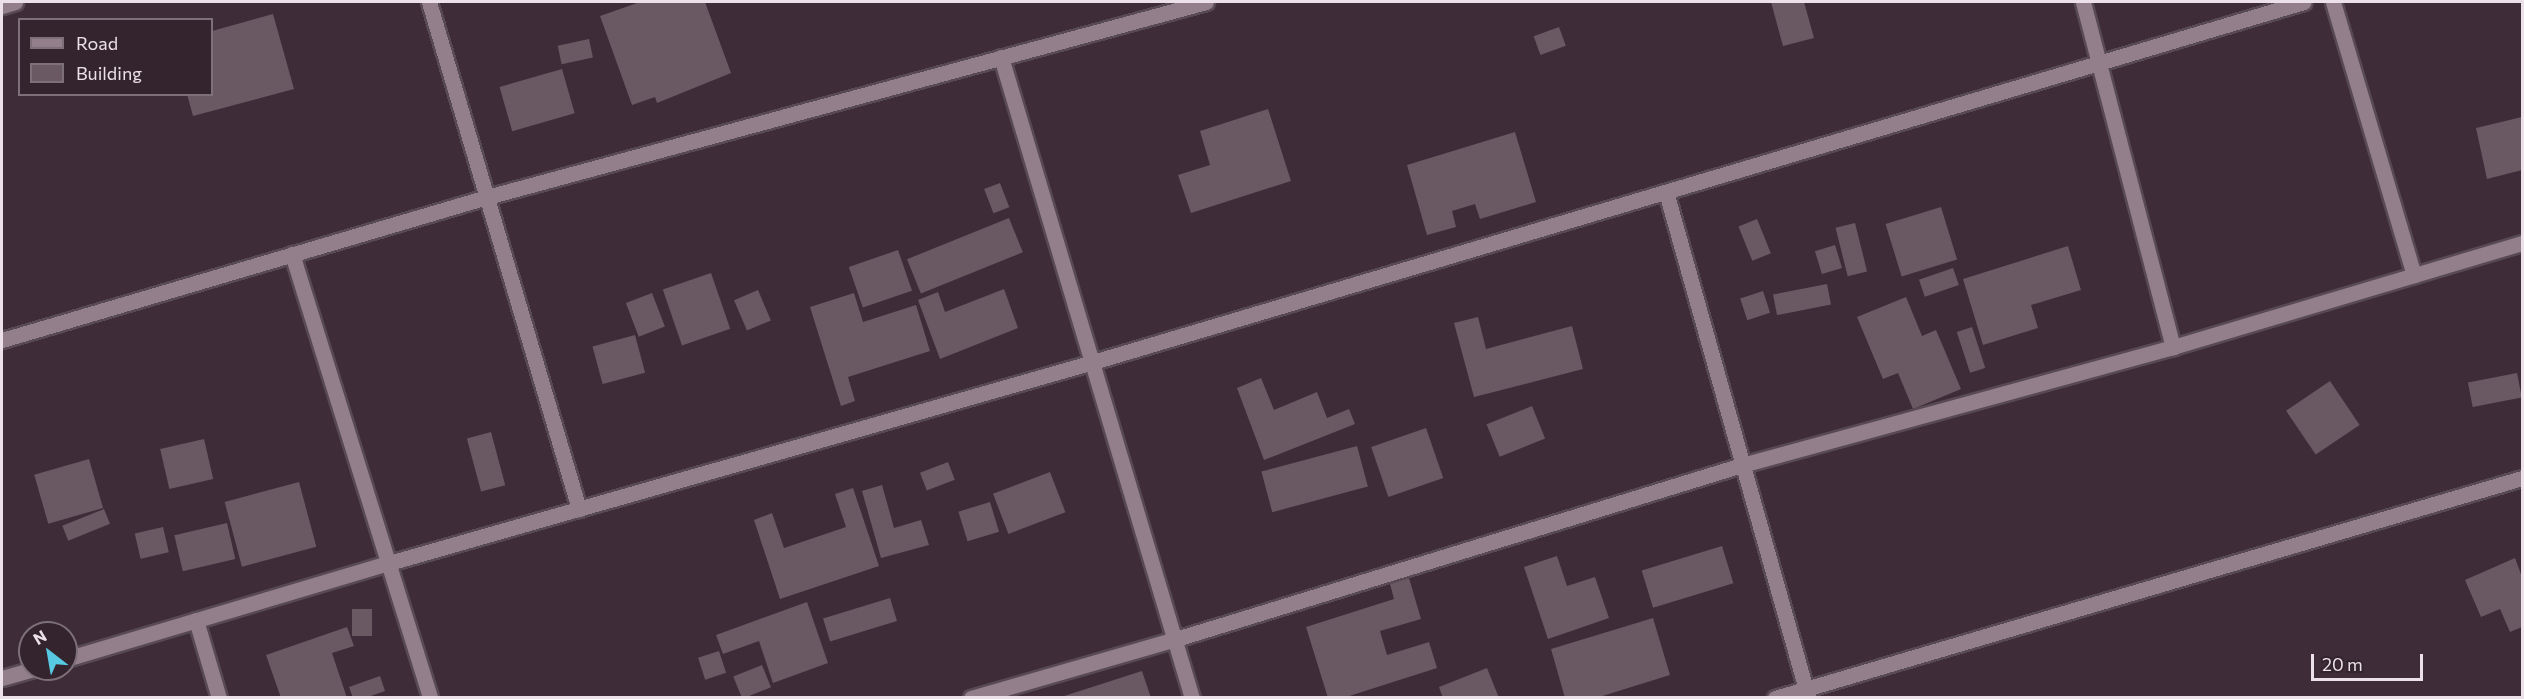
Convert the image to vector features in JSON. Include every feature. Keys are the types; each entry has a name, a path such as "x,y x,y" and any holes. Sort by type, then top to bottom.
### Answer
{"street":[{"path":"2,6 15,2"},
{"path":"429,2 579,509"},
{"path":"2,340 487,198 1206,2"},
{"path":"2084,2 2173,347"},
{"path":"78,655 389,563 1093,362 2304,2"},
{"path":"2333,2 2414,275"},
{"path":"1001,57 1192,698"},
{"path":"1666,192 1807,693"},
{"path":"971,698 1176,639 1742,465 2173,347 2523,243"},
{"path":"292,254 430,698"},
{"path":"1774,698 1807,693 2523,478"},
{"path":"196,620 219,698"},
{"path":"2,678 18,673"}],"building":[{"path":"640,2 705,2 731,73 657,103 655,97 632,105 600,16"},
{"path":"1771,2 1804,2 1814,38 1783,46"},
{"path":"273,14 294,89 193,116 188,96 213,96 213,31"},
{"path":"1559,27 1566,46 1540,55 1534,36"},
{"path":"589,39 593,58 562,64 558,46"},
{"path":"562,69 575,113 512,131 500,87"},
{"path":"1268,109 1291,181 1191,213 1178,175 1210,165 1200,131"},
{"path":"2522,117 2522,170 2487,179 2476,128"},
{"path":"1515,132 1536,202 1480,219 1475,204 1452,211 1456,227 1427,235 1407,165"},
{"path":"1000,183 1009,207 993,213 984,189"},
{"path":"1941,207 1957,260 1902,277 1886,224"},
{"path":"1009,218 1023,252 921,294 907,259"},
{"path":"1757,219 1771,253 1752,261 1738,226"},
{"path":"1855,223 1867,272 1848,276 1836,228"},
{"path":"1835,245 1842,268 1822,274 1815,251"},
{"path":"2068,246 2081,290 2031,305 2038,328 1983,345 1963,279"},
{"path":"898,250 912,291 863,308 849,267"},
{"path":"1953,268 1959,285 1925,297 1919,280"},
{"path":"711,273 730,329 682,345 663,290"},
{"path":"1827,284 1831,305 1777,315 1773,294"},
{"path":"1004,289 1018,328 940,359 918,300 938,292 945,312"},
{"path":"758,290 771,320 747,331 734,300"},
{"path":"1763,291 1770,313 1747,320 1740,298"},
{"path":"652,293 665,327 639,337 626,303"},
{"path":"854,293 863,322 916,305 930,351 848,377 855,401 841,406 810,307"},
{"path":"1906,297 1922,336 1936,330 1961,389 1913,409 1898,373 1883,379 1857,317"},
{"path":"1478,317 1486,349 1572,326 1583,369 1474,397 1454,323"},
{"path":"1972,327 1985,368 1970,373 1957,332"},
{"path":"635,335 645,373 603,384 592,346"},
{"path":"2517,373 2522,398 2473,407 2468,383"},
{"path":"1261,378 1274,410 1317,392 1327,418 1349,409 1355,424 1264,460 1237,388"},
{"path":"2330,381 2360,425 2316,455 2286,411"},
{"path":"1532,406 1545,438 1500,457 1487,424"},
{"path":"1426,428 1443,478 1388,497 1371,447"},
{"path":"491,432 505,485 481,492 467,438"},
{"path":"204,439 213,479 169,489 160,449"},
{"path":"1357,446 1368,487 1272,512 1261,472"},
{"path":"89,459 103,508 48,524 34,475"},
{"path":"948,462 955,480 927,490 920,473"},
{"path":"1050,472 1065,512 1008,534 993,494"},
{"path":"299,482 316,547 242,567 225,502"},
{"path":"882,485 894,528 921,520 929,545 881,558 862,491"},
{"path":"853,488 879,566 780,599 754,520 772,513 784,548 846,527 835,494"},
{"path":"990,502 999,532 968,541 958,512"},
{"path":"104,509 110,524 68,541 62,526"},
{"path":"227,523 235,559 183,571 174,535"},
{"path":"163,527 169,552 141,559 135,534"},
{"path":"1722,546 1733,583 1653,608 1642,571"},
{"path":"1557,556 1567,586 1595,577 1609,618 1548,639 1524,567"},
{"path":"2515,558 2522,577 2522,627 2510,632 2500,609 2481,617 2465,580"},
{"path":"1409,578 1421,619 1380,631 1387,655 1429,642 1437,668 1343,698 1328,698 1306,627 1394,599 1390,584"},
{"path":"890,598 897,621 830,641 823,618"},
{"path":"807,602 828,663 773,683 759,641 723,654 716,635"},
{"path":"352,609 372,609 372,636 352,636"},
{"path":"1653,618 1670,675 1596,698 1565,698 1551,649"},
{"path":"347,627 354,646 332,653 347,698 281,698 266,655"},
{"path":"719,651 726,673 705,680 698,658"},
{"path":"762,665 771,687 742,698 733,677"},
{"path":"1487,668 1499,698 1443,698 1439,687"},
{"path":"1142,671 1151,698 1061,698 1061,697"},
{"path":"380,676 385,691 365,698 353,698 349,687"}]}
